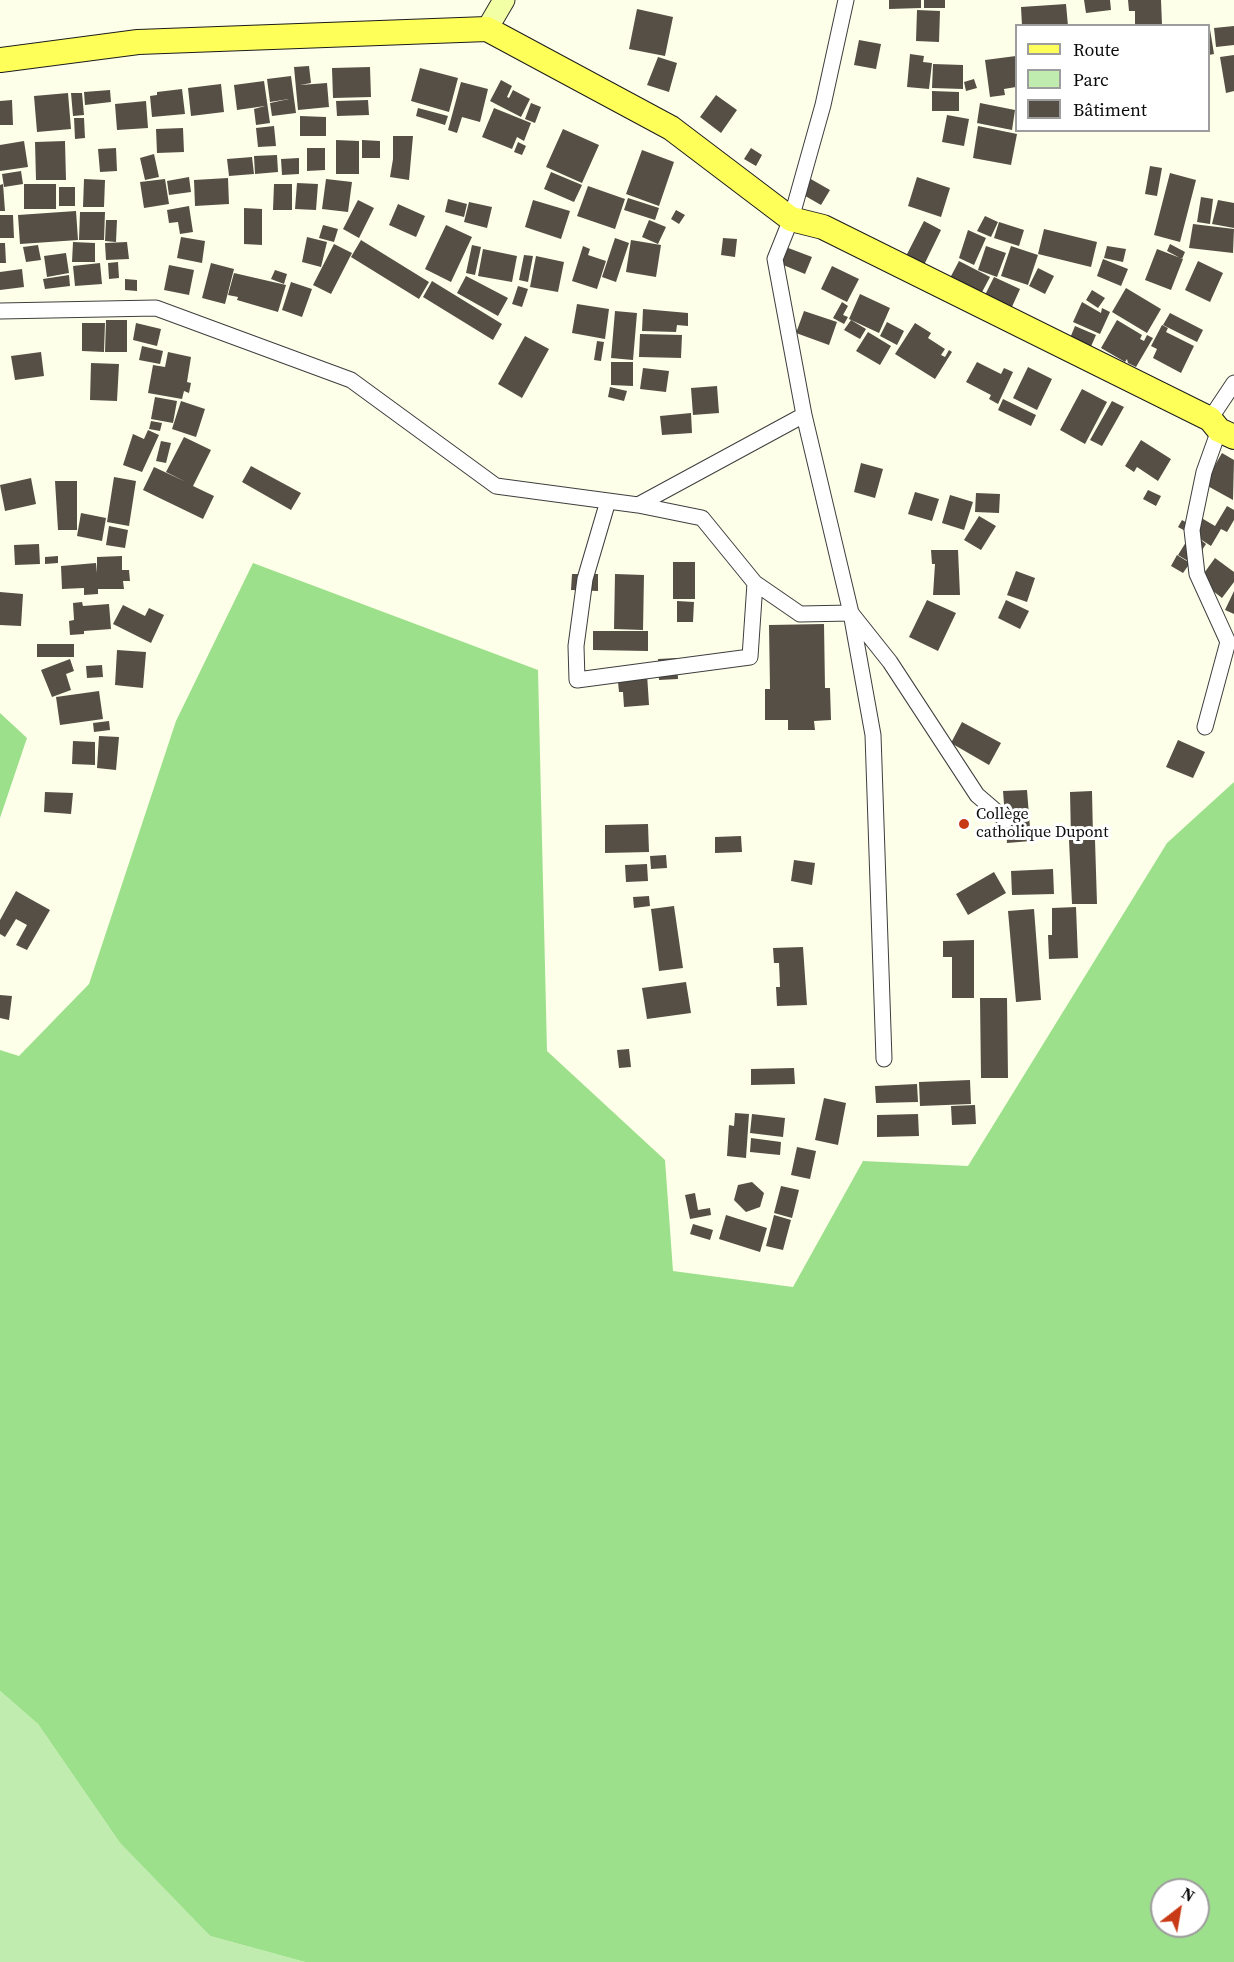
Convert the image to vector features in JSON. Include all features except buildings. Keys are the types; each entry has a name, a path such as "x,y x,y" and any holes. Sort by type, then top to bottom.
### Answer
{"main road":[{"path":"0,60 138,42 487,29 671,128 791,219 823,227 1221,429"}],"street":[{"path":"487,29 504,0"},
{"path":"846,0 823,105 791,219 775,259 804,415 851,613 873,735 884,1059"},
{"path":"0,311 156,308 351,380 496,486 638,505 702,518 755,583 801,614 851,613"},
{"path":"1204,727 1228,642 1197,574 1192,530 1204,472 1221,429 1234,383"},
{"path":"638,505 804,415"},
{"path":"608,501 585,579 576,646 577,680 750,657 755,583"},
{"path":"851,613 890,662 977,795 1006,820"}],"green space":[{"path":"253,563 538,670 547,1051 665,1160 673,1271 793,1287 863,1161 968,1166 1167,843 1234,782 1234,1962 305,1962 210,1936 120,1843 38,1724 0,1691 0,1050 19,1056 89,984 176,721"},
{"path":"0,713 27,738 0,818"},
{"path":"0,1691 38,1724 120,1843 210,1936 305,1962 0,1962"}],"place":[{"name":"Collège catholique Dupont","path":"964,824"}]}
